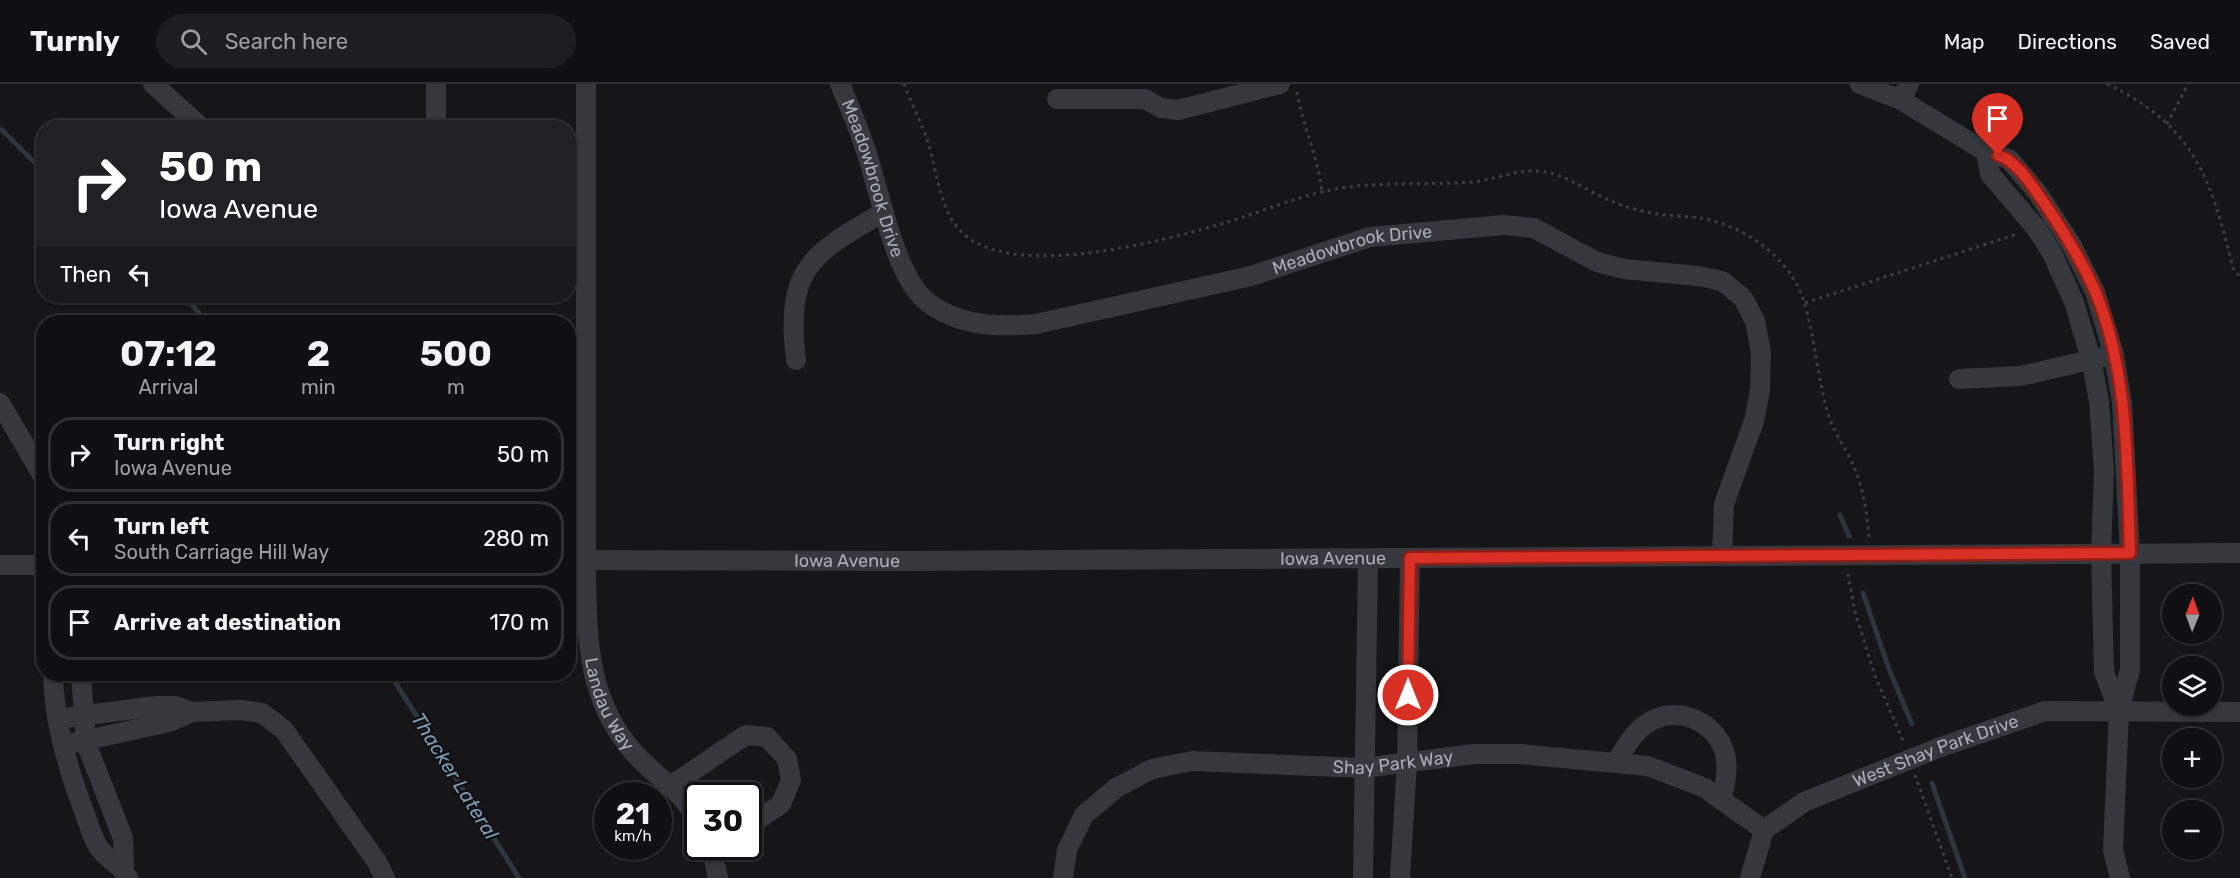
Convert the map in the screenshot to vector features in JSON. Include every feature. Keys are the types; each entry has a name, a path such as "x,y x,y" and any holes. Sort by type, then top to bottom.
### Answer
{"street":[{"path":"153,84 193,120"},
{"path":"436,84 436,120"},
{"name":"Landau Way","path":"586,84 577,429 577,560 593,676 608,715 639,757 668,782"},
{"name":"Meadowbrook Drive","path":"840,84 866,150 884,212 913,286 929,303 951,316 977,325 1036,324 1251,276 1370,237 1504,225 1534,228 1606,264 1722,281 1743,297 1755,321 1761,352 1760,390 1754,421 1724,504 1722,556"},
{"path":"1057,99 1143,92 1161,108 1178,110 1280,84"},
{"path":"1860,84 1905,92 1986,152 2009,159 2037,192 2071,244 2095,292 2114,355 2123,414 2130,553 2130,670 2119,711 2114,850 2120,878"},
{"path":"1986,152 1990,174 2036,228 2052,253 2074,302 2091,359 2099,401 2104,471 2101,553 2104,672 2119,711"},
{"path":"796,360 793,334 798,289 809,264 834,242 884,212"},
{"path":"2052,253 2071,244"},
{"path":"1959,379 2021,376 2114,355"},
{"path":"0,403 36,445"},
{"name":"Iowa Avenue","path":"577,560 1368,559 2240,553"},
{"path":"1400,878 1407,761 1410,558"},
{"path":"1363,878 1368,559"},
{"path":"0,565 36,565"},
{"path":"54,681 57,719 69,771 99,848 126,874"},
{"path":"81,681 82,715 86,740 123,838 126,874"},
{"path":"57,719 156,706 176,706 192,712"},
{"path":"63,745 169,722 192,712 240,710 262,713 284,730 377,862 385,878"},
{"name":"West Shay Park Drive","path":"1764,830 1804,802 2044,711 2240,712"},
{"path":"1616,763 1630,740 1652,720 1667,716 1692,717 1711,729 1724,751 1726,772 1721,800"},
{"path":"672,785 746,735 767,737 787,759 791,780 781,804 762,817"},
{"name":"Shay Park Way","path":"1063,878 1067,850 1084,815 1116,788 1152,769 1192,761 1363,768 1474,754 1519,754 1648,766 1705,788 1764,830"},
{"name":"Landau Way","path":"672,785 684,802"},
{"path":"1750,878 1764,830"},
{"path":"716,860 718,878"}],"path":[{"path":"904,84 925,135 947,212 957,227 970,239 991,249 1011,254 1061,257 1099,250 1215,226 1322,192 1398,182 1470,182 1536,171 1555,174 1631,209 1652,214 1705,218 1730,226 1753,239 1784,265 1805,303 1824,398 1832,426 1860,480 1868,513 1869,555"},
{"path":"1296,84 1300,108 1320,169 1322,192"},
{"path":"2106,84 2149,109 2167,124 2196,158 2209,183 2234,268 2240,277"},
{"path":"2167,124 2188,84"},
{"path":"1805,303 2036,228"},
{"path":"1848,555 1847,581 1875,676 1910,760 1952,878"}],"waterway":[{"name":"Thacker Lateral","path":"1,129 36,164"},
{"name":"Thacker Lateral","path":"191,303 200,315"},
{"path":"1840,515 1849,536"},
{"path":"1863,593 1889,669 1912,724"},
{"name":"Thacker Lateral","path":"394,681 519,878"},
{"path":"1932,783 1965,878"}],"route":[{"path":"1408,695 1410,558 2130,553 2128,468 2122,403 2114,355 2095,292 2071,244 2037,192 2009,159 1998,155"}]}
